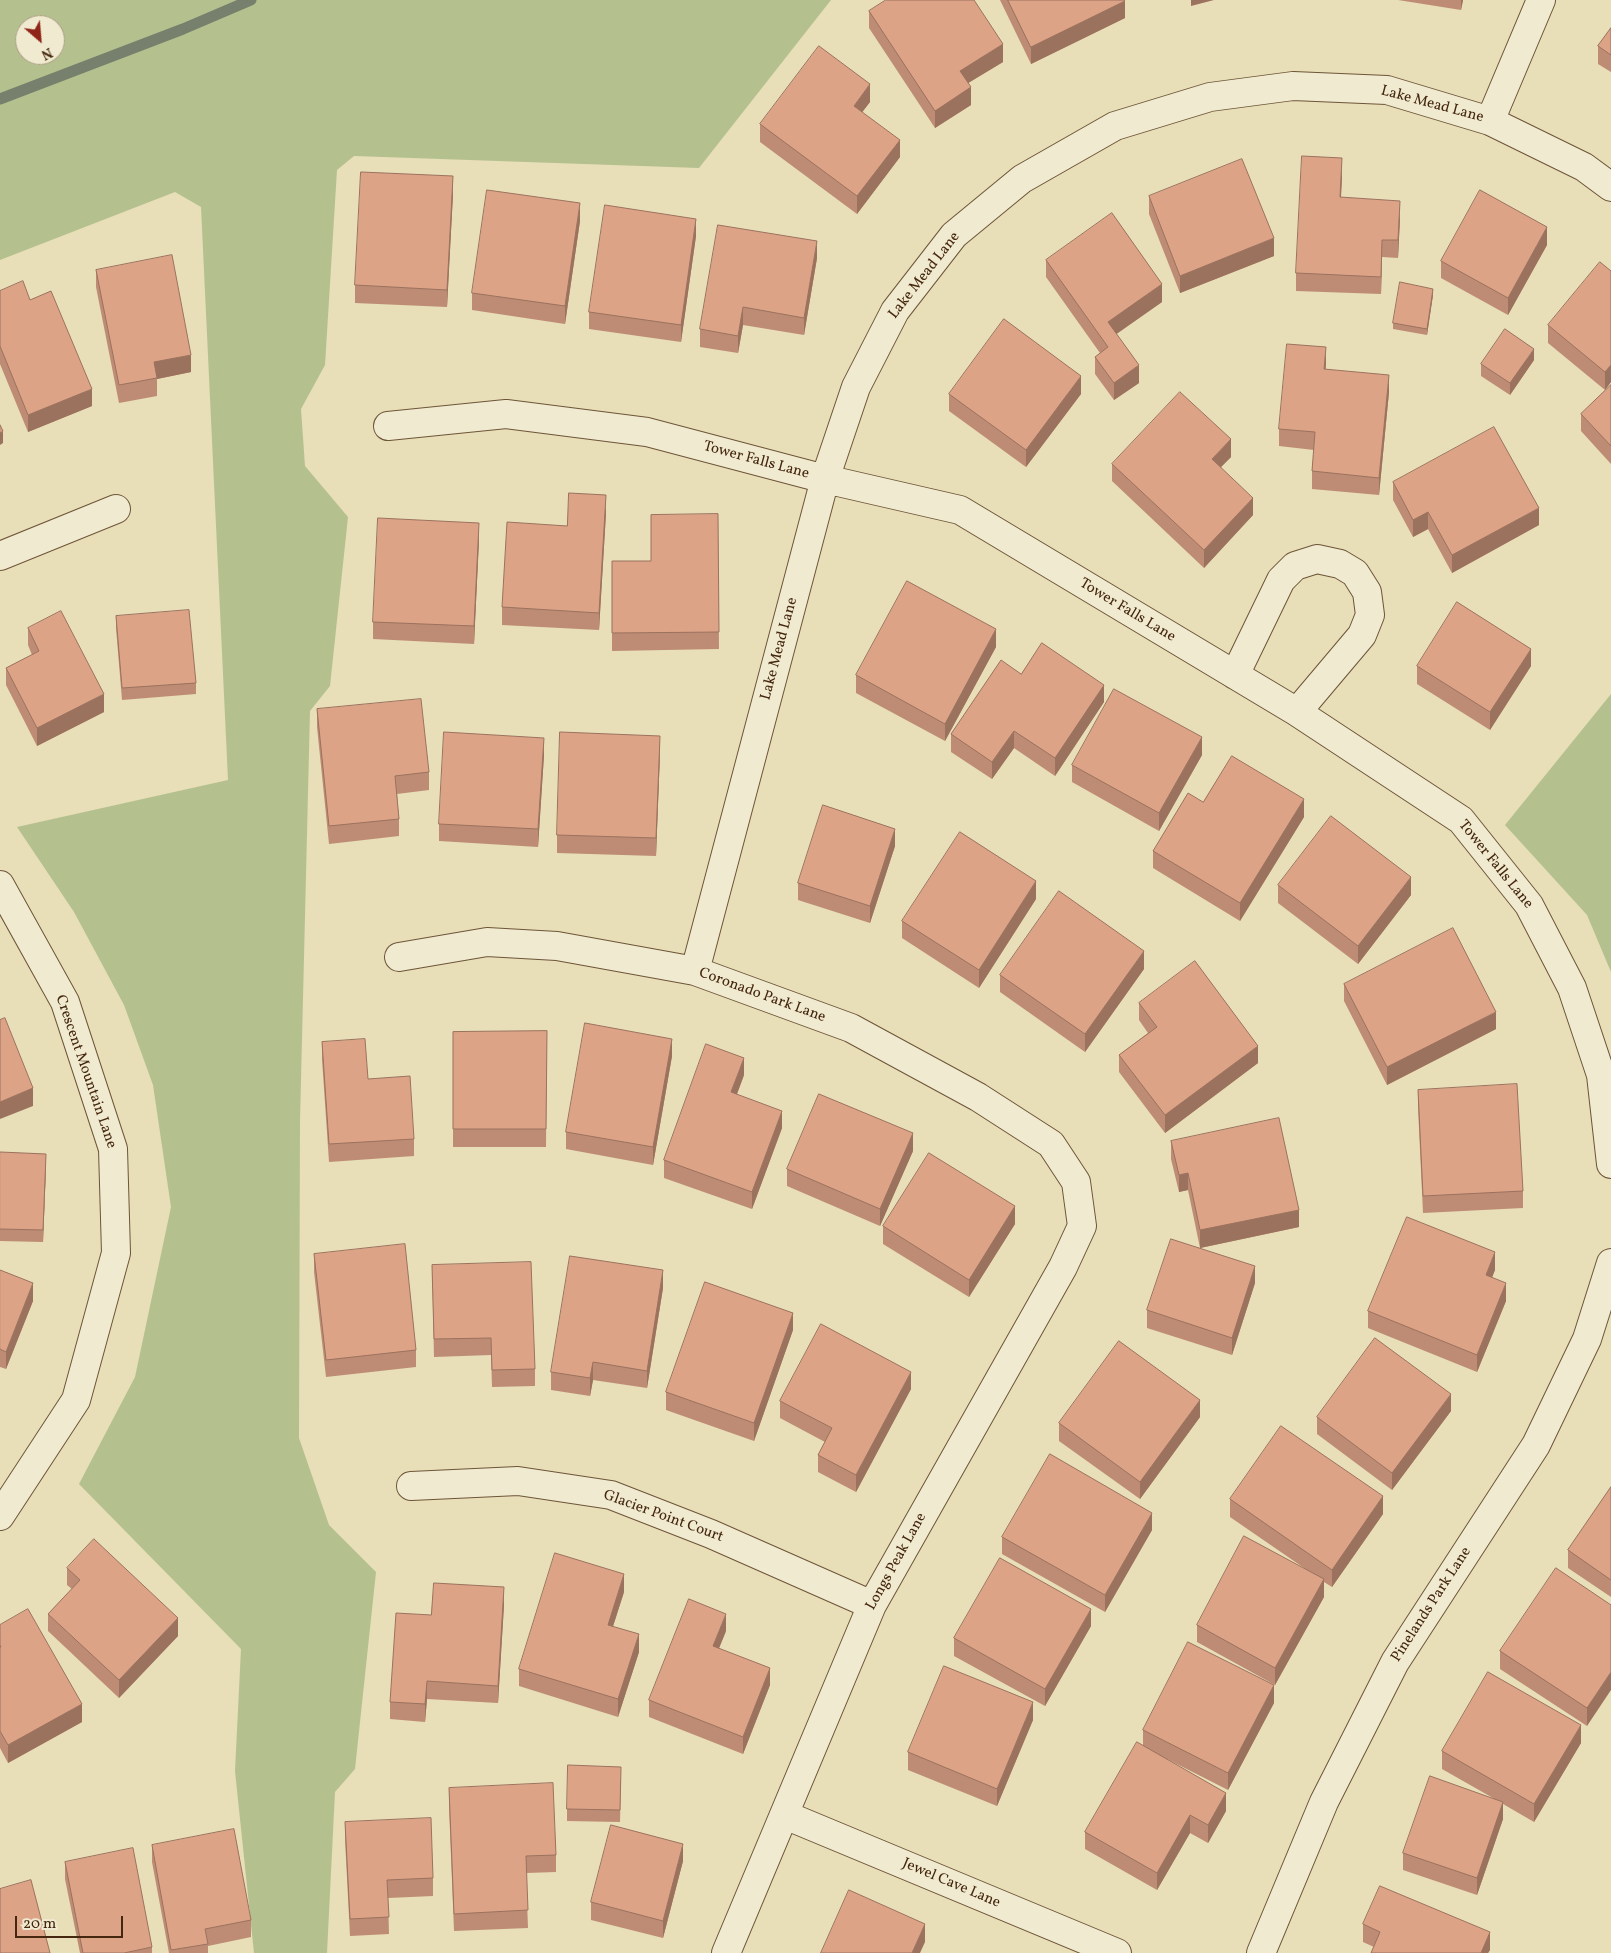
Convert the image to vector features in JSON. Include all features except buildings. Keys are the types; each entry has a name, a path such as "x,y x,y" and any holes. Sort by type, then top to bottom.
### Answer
{"street":[{"path":"1490,121 1541,0"},
{"name":"Lake Mead Lane","path":"695,972 825,479 856,387 895,311 954,235 1022,179 1115,126 1210,97 1293,86 1387,90 1490,121 1584,167 1611,187"},
{"name":"Tower Falls Lane","path":"388,426 506,414 647,432 825,479 960,510 1297,712 1461,820 1529,905 1572,988 1601,1075 1611,1164"},
{"path":"0,556 116,509"},
{"path":"1235,675 1281,580 1295,566 1317,559 1340,564 1355,573 1367,592 1370,615 1362,635 1297,712"},
{"name":"Crescent Mountain Lane","path":"0,885 65,1002 113,1149 116,1253 76,1400 0,1516"},
{"name":"Coronado Park Lane","path":"399,957 487,942 557,946 695,972 851,1028 978,1097 1051,1144 1076,1182"},
{"name":"Longs Peak Lane","path":"726,1953 872,1605 1063,1267 1082,1226 1076,1182"},
{"name":"Pinelands Park Lane","path":"1261,1953 1324,1802 1395,1662 1536,1445 1587,1339 1611,1263"},
{"name":"Glacier Point Court","path":"411,1486 518,1481 611,1495 711,1534 872,1605"},
{"name":"Jewel Cave Lane","path":"785,1815 1117,1953"}],"green space":[{"path":"0,0 831,0 699,168 354,156 337,170 325,365 301,409 305,466 348,517 330,686 310,711 300,1121 299,1438 329,1525 376,1572 355,1769 335,1792 327,1953 254,1953 235,1771 241,1649 79,1484 135,1377 171,1207 153,1085 124,1005 74,912 17,827 228,780 201,207 175,192 0,260"},
{"path":"1611,694 1611,972 1587,915 1505,825"}],"waterway":[{"path":"0,99 183,29 251,0"}]}
